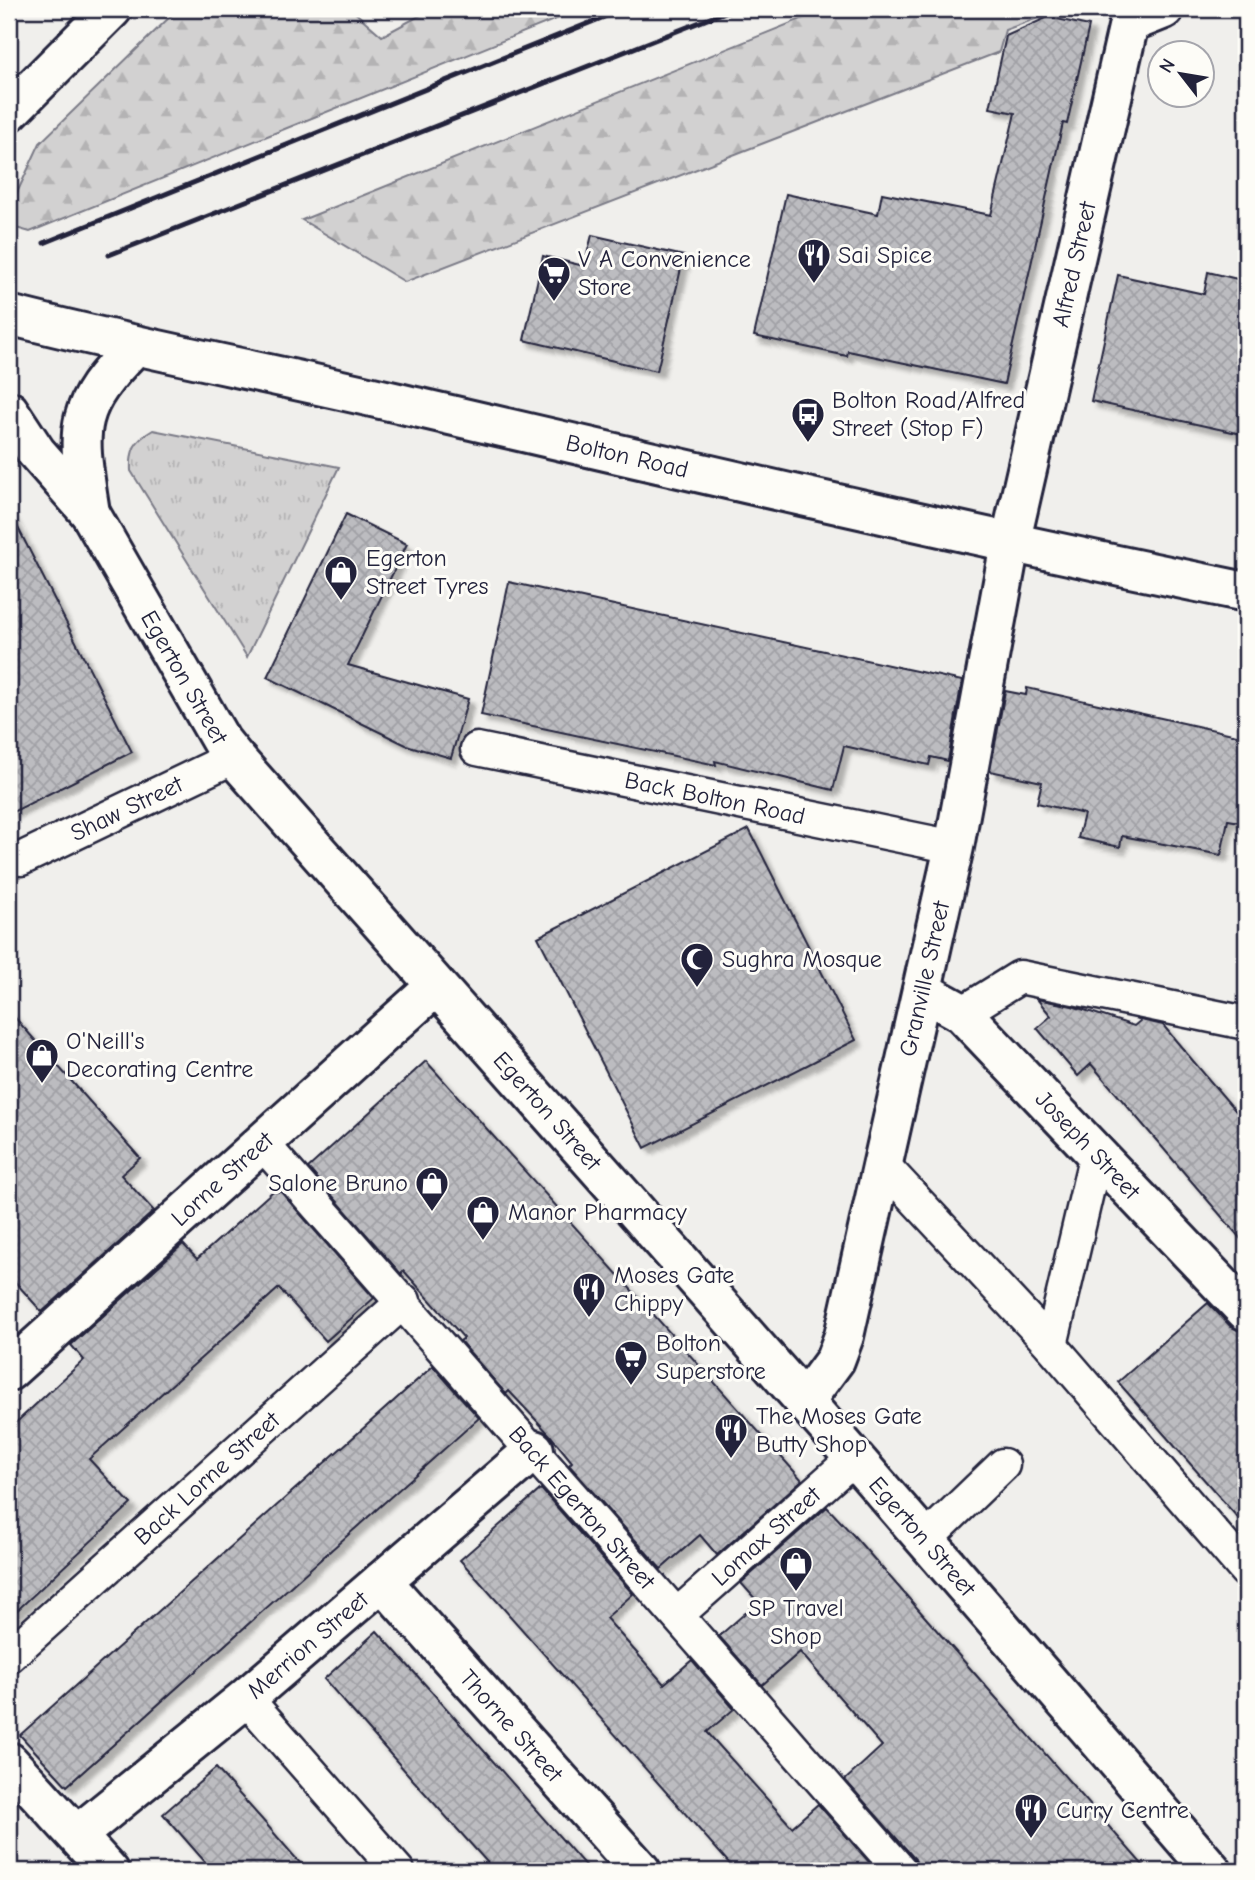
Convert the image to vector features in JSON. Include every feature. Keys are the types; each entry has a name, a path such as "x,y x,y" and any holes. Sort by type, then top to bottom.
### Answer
{"street":[{"path":"9,112 112,9"},
{"name":"Alfred Street","path":"1010,544 1129,23 1164,9"},
{"name":"Bolton Road","path":"9,315 134,347 389,401 1010,544 1246,592"},
{"name":"Egerton Street","path":"90,513 79,443 86,411 103,379 134,347"},
{"name":"Egerton Street","path":"9,411 36,452 90,513 214,729 234,757 854,1458 1212,1871"},
{"name":"Granville Street","path":"804,1402 835,1360 844,1336 954,847 1010,544"},
{"name":"Lorne Street","path":"9,1371 435,987"},
{"name":"Joseph Street","path":"922,991 962,1013 1246,1311"},
{"name":"Merrion Street","path":"77,1835 246,1698 534,1450"},
{"name":"Thorne Street","path":"382,1581 641,1871"},
{"path":"9,1762 109,1871"}],"lane":[{"name":"Back Bolton Road","path":"477,749 954,847"},
{"name":"Shaw Street","path":"21,859 234,757"},
{"path":"962,1013 1020,976 1246,1023"},
{"name":"Back Egerton Street","path":"262,1143 404,1301 901,1871"},
{"path":"1051,1345 1096,1154"},
{"path":"883,1165 1051,1345 1246,1571"},
{"name":"Back Lorne Street","path":"9,1656 404,1301"},
{"name":"Lomax Street","path":"677,1615 854,1458"},
{"path":"925,1540 1003,1465"},
{"path":"246,1698 398,1871"}],"green space":[{"path":"178,9 351,9 382,36 432,9 581,9 30,232 9,226 9,210 40,143"},
{"path":"826,9 1063,9 1005,30 999,52 405,282 302,220"},
{"path":"153,430 339,467 247,657 131,471 131,457 135,447 141,438"}],"building":[{"path":"1048,17 1089,26 1067,124 1063,123 1004,384 848,351 847,356 754,336 786,194 878,214 882,193 991,215 1015,113 990,108 1006,36"},
{"path":"592,235 684,256 657,371 524,340 543,256 584,266"},
{"path":"1208,272 1246,281 1246,435 1091,401 1118,275 1204,294"},
{"path":"9,510 132,752 9,814"},
{"name":"Egerton Street Tyres","path":"346,514 407,544 348,665 468,699 451,758 406,745 267,677"},
{"path":"509,582 962,681 948,761 931,757 929,765 844,746 833,790 715,761 716,765 481,715"},
{"path":"1027,688 1246,737 1246,823 1228,820 1221,855 1122,836 1120,847 1078,838 1084,814 1037,803 1042,782 990,771 1005,691 1026,695"},
{"name":"Sughra Mosque","path":"749,829 856,1040 645,1148 538,937"},
{"path":"1037,999 1072,1006 1134,1026 1141,1020 1163,1025 1246,1123 1246,1245 1091,1064 1078,1076 1037,1028 1051,1016"},
{"name":"O'Neill's Decorating Centre","path":"9,1011 140,1158 121,1175 154,1211 42,1312 9,1275"},
{"path":"426,1061 802,1480 717,1555 700,1535 661,1569 569,1465 572,1462 550,1435 509,1391 506,1394 460,1341 464,1338 404,1271 401,1274 308,1168"},
{"path":"273,1191 281,1192 374,1298 326,1341 279,1288 89,1459 131,1504 9,1618 9,1429 84,1360 71,1345 183,1244 197,1259"},
{"path":"1208,1303 1231,1327 1246,1332 1246,1527 1118,1382"},
{"path":"433,1366 479,1418 67,1786 20,1735"},
{"path":"541,1489 633,1594 606,1618 664,1684 692,1660 734,1709 707,1732 792,1827 818,1804 877,1871 736,1871 460,1560"},
{"path":"827,1507 1148,1871 919,1871 915,1859 845,1780 882,1746 800,1652 762,1685 719,1636 758,1602 741,1583"},
{"path":"377,1631 590,1871 495,1871 414,1781 324,1679"},
{"path":"216,1768 307,1871 213,1871 163,1814"}],"railway":[{"path":"44,243 624,9"},
{"path":"109,255 733,9"}],"place":[{"name":"Sai Spice","path":"814,285"},
{"name":"V A Convenience Store","path":"554,303"},
{"name":"Bolton Road/Alfred Street (Stop F)","path":"808,444"},
{"name":"Egerton Street Tyres","path":"341,602"},
{"name":"Sughra Mosque","path":"697,989"},
{"name":"O'Neill's Decorating Centre","path":"42,1085"},
{"name":"Salone Bruno","path":"432,1213"},
{"name":"Manor Pharmacy","path":"483,1242"},
{"name":"Moses Gate Chippy","path":"589,1319"},
{"name":"Bolton Superstore","path":"631,1387"},
{"name":"The Moses Gate Butty Shop","path":"731,1460"},
{"name":"SP Travel Shop","path":"796,1593"},
{"name":"Curry Centre","path":"1031,1840"}]}
